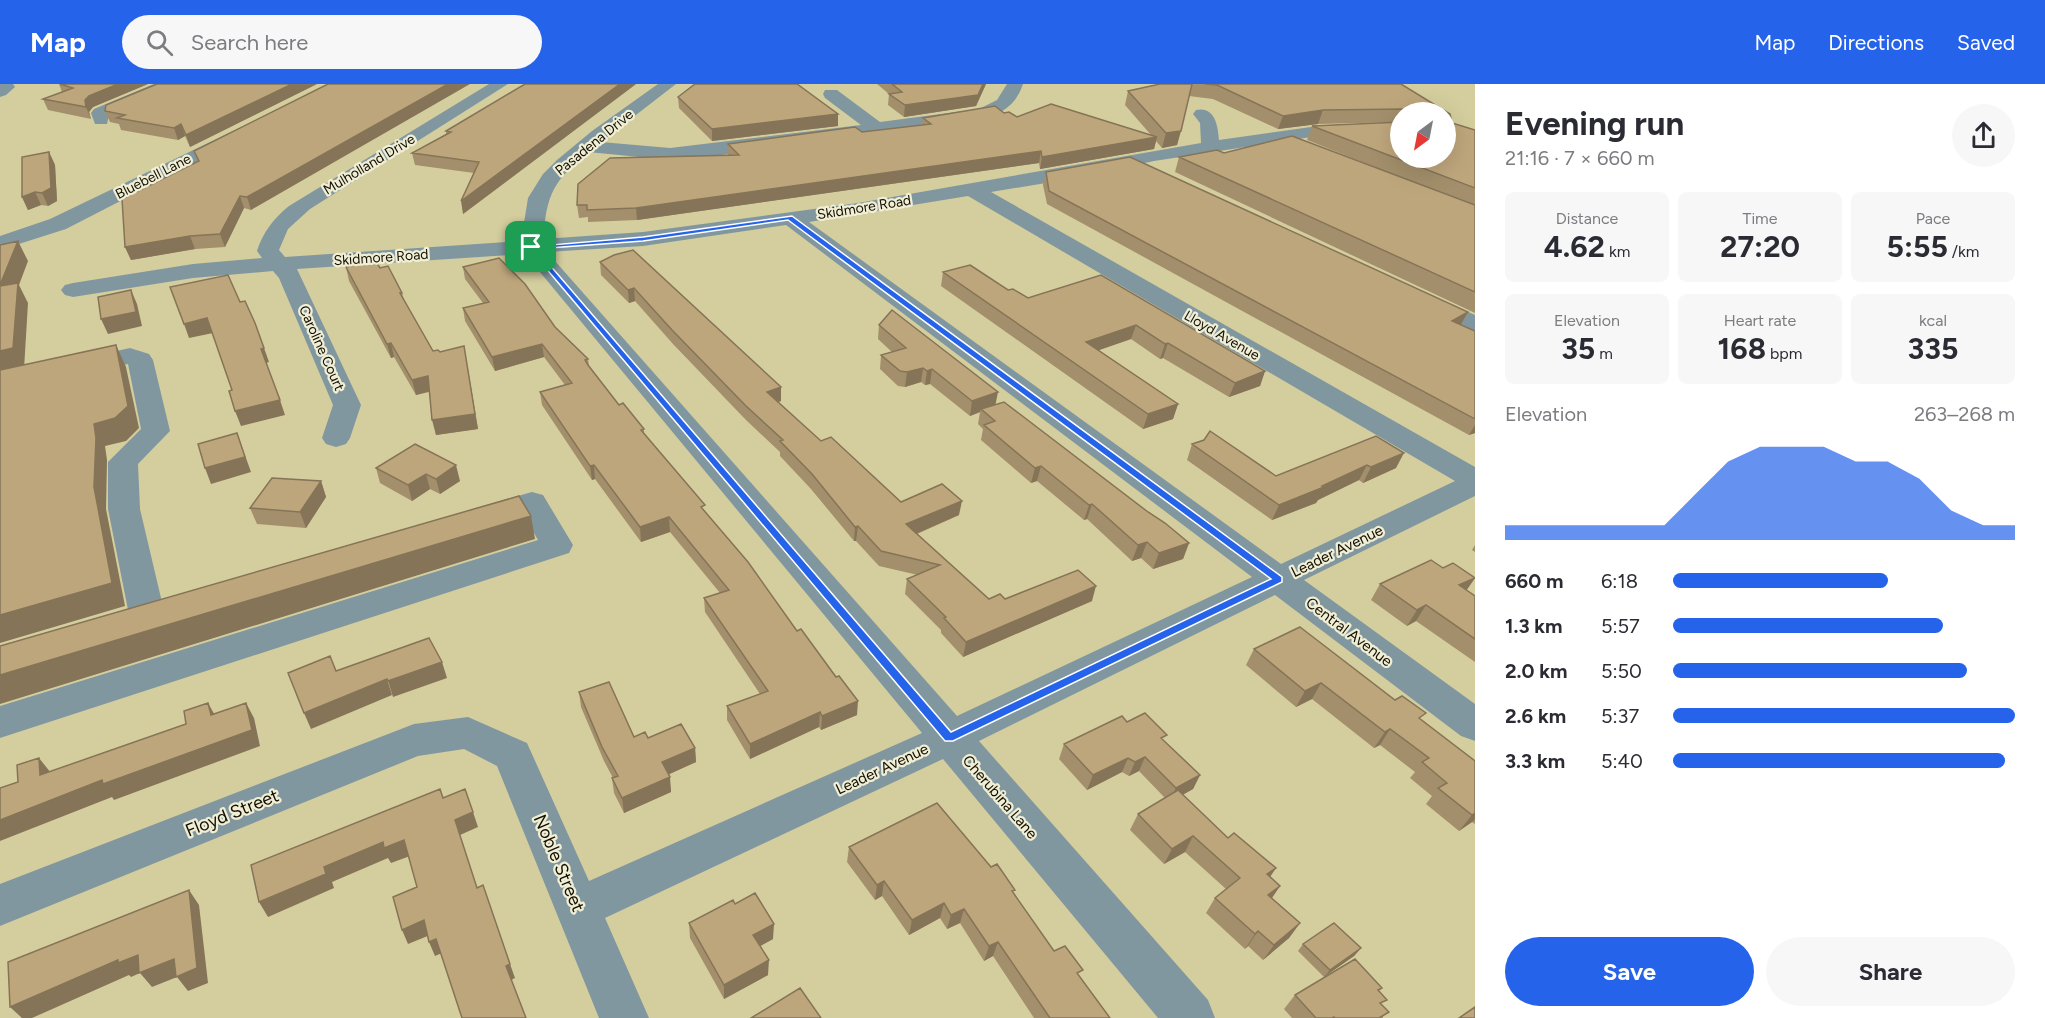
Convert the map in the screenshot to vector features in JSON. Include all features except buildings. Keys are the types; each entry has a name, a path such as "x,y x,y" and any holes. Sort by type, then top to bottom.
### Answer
{"street":[{"path":"101,120 100,113 168,84"},
{"name":"Mulholland Drive","path":"278,264 268,251 272,236 281,222 328,188 500,84"},
{"name":"Pasadena Drive","path":"531,247 539,195 563,164 668,84"},
{"path":"586,146 669,154 734,148 981,114 998,109 1006,103 1015,85"},
{"path":"831,94 875,128"},
{"path":"1202,114 1209,123 1210,148"},
{"name":"Bluebell Lane","path":"0,243 58,224 250,127"},
{"name":"Skidmore Road","path":"73,290 193,271 643,239 858,209 1070,173 1128,160 1276,137 1318,131 1390,129"},
{"path":"1276,137 1311,151"},
{"path":"1128,160 1163,177"},
{"name":"Lloyd Avenue","path":"970,189 1475,482"},
{"name":"Central Avenue","path":"790,218 1475,725"},
{"name":"Cherubina Lane","path":"531,247 1190,1018"},
{"name":"Caroline Court","path":"278,264 290,276 346,405 336,438"},
{"path":"1400,288 1475,324"},
{"path":"0,384 130,356 140,360 156,431 123,462 124,509 147,615"},
{"name":"Leader Avenue","path":"579,908 949,738 1475,482"},
{"path":"0,722 557,545 532,502 452,525"},
{"path":"113,625 181,605"},
{"name":"Floyd Street","path":"0,905 414,740 468,733"},
{"name":"Noble Street","path":"468,733 513,755 624,1018"}],"route":[{"path":"790,218 1279,579 949,738 531,247 643,239 790,218"}]}
